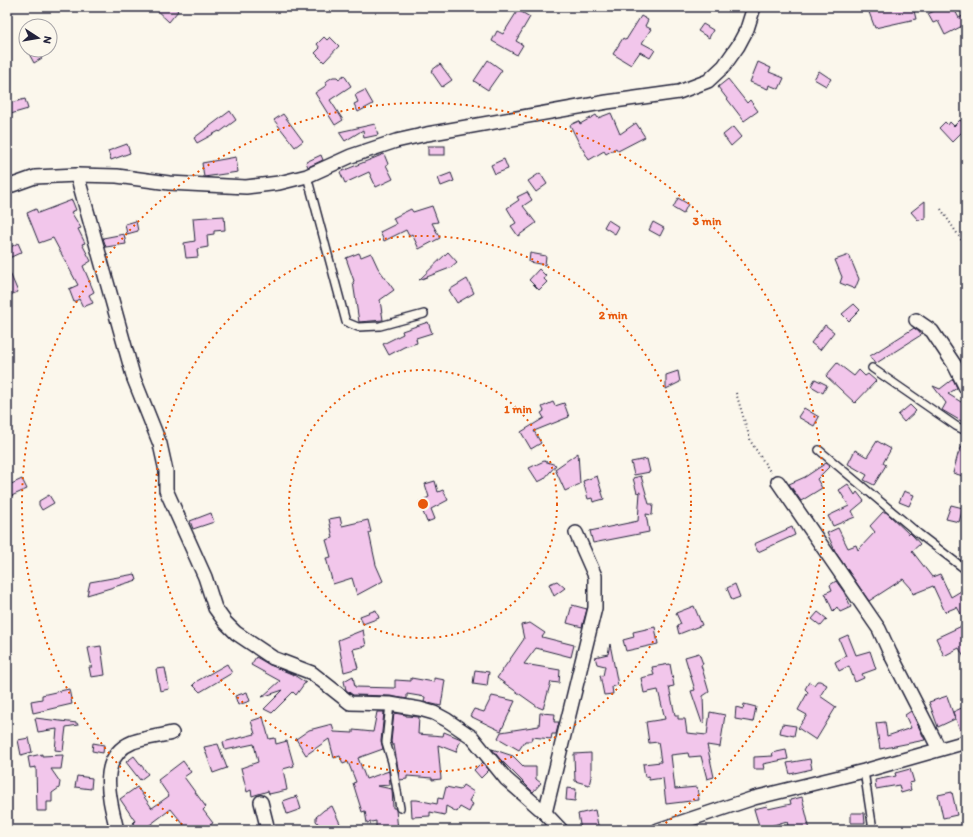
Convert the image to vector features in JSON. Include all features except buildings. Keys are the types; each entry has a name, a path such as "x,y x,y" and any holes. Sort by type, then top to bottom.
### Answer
{"street":[{"path":"7,187 35,177 77,175 117,176 170,183 246,187 280,183 307,176 352,156 396,141 427,134 607,102 679,92 708,81 724,66 738,46 747,29 754,7"},
{"path":"77,175 134,380 160,444 166,471 166,490 205,577 215,608 225,622 236,633 273,658 312,673 350,703 390,704 420,709 434,713 447,720 472,737 506,779 561,830"},
{"path":"916,320 932,331 954,364 966,388"},
{"path":"778,482 879,629 939,749"},
{"path":"545,814 595,608 595,576 576,533"},
{"path":"117,830 110,800 108,781 109,770 115,754 132,743 172,733"},
{"path":"658,830 754,798 864,771 966,742"},
{"path":"261,802 268,830"}],"lane":[{"path":"307,176 346,322 358,327 380,326 424,314"},
{"path":"872,368 956,426 966,431"},
{"path":"819,450 919,534 966,570"},
{"path":"390,704 386,742 392,762 400,808"},
{"path":"864,771 873,830"}],"path":[{"path":"941,209 966,247"},
{"path":"736,393 751,442 778,482"}]}
